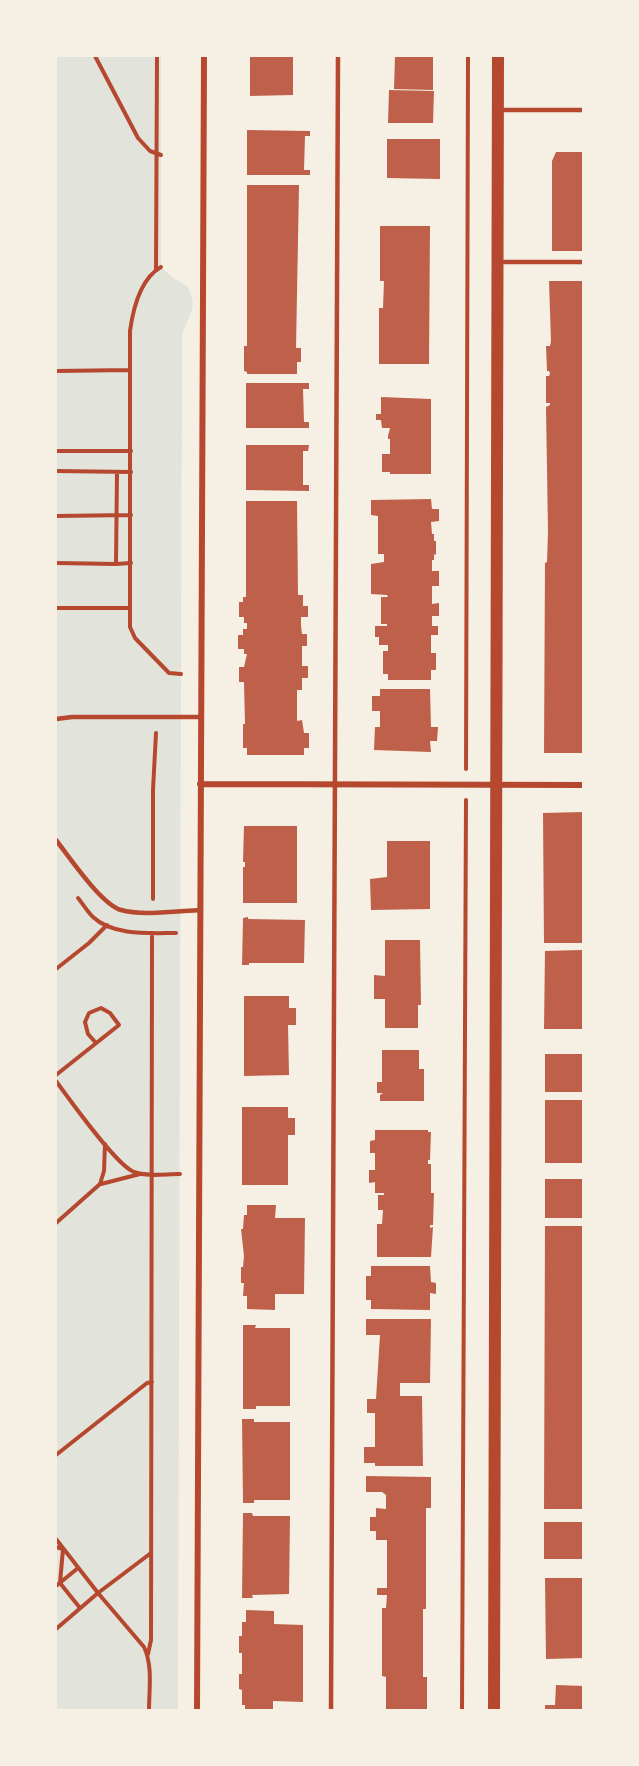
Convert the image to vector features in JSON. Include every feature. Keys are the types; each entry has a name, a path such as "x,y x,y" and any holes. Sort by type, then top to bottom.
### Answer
{"main road":[{"path":"494,1710 498,56"}],"street":[{"path":"197,1710 204,56"},
{"path":"200,784 584,785"}],"lane":[{"path":"331,1710 338,56"},
{"path":"498,110 584,110"},
{"path":"498,262 584,262"},
{"path":"56,719 200,717"},
{"path":"56,840 103,898 114,907 138,912 200,910"}],"path":[{"path":"95,56 138,138 145,147 159,155"},
{"path":"157,56 159,268 149,278 133,313 130,331 130,627 135,638 169,673 181,674"},
{"path":"466,737 468,56"},
{"path":"56,371 130,370"},
{"path":"56,451 131,451"},
{"path":"56,471 131,472"},
{"path":"116,564 117,472"},
{"path":"56,516 131,516"},
{"path":"56,563 131,563"},
{"path":"56,608 130,608"},
{"path":"153,900 153,790 156,730"},
{"path":"462,1710 465,816"},
{"path":"56,969 107,926"},
{"path":"149,1710 152,933"},
{"path":"56,1075 119,1025 105,1009 100,1008 91,1010 86,1018 86,1029 96,1043"},
{"path":"56,1081 105,1144 130,1170 141,1174"},
{"path":"56,1223 100,1184 104,1171 105,1144"},
{"path":"100,1184 141,1174 180,1174"},
{"path":"56,1455 147,1383 152,1382"},
{"path":"56,1539 148,1654"},
{"path":"56,1547 63,1549"},
{"path":"63,1549 60,1583 80,1608"},
{"path":"56,1629 98,1593 151,1553"},
{"path":"56,1586 78,1568"}],"shaded area":[{"path":"56,56 161,56 161,267 187,286 193,302 182,339 178,1710 56,1710"}],"building":[{"path":"250,56 293,56 293,95 250,96"},
{"path":"395,56 433,56 433,90 394,89"},
{"path":"389,90 434,91 433,123 388,123"},
{"path":"247,130 310,131 310,136 305,136 304,170 310,170 310,175 247,175"},
{"path":"387,139 440,139 440,179 387,178"},
{"path":"556,152 584,152 584,251 552,251 552,161"},
{"path":"247,185 299,185 296,348 301,348 301,362 297,362 297,374 247,374 244,371 244,346 247,346"},
{"path":"380,226 430,226 429,364 379,364 379,308 383,308 384,281 380,281"},
{"path":"549,281 584,281 584,753 544,753 545,563 547,562 548,532 546,407 550,405 546,403 546,376 550,373 547,371 546,346 550,346 551,341"},
{"path":"246,383 309,383 309,389 303,389 304,422 309,422 309,428 246,428"},
{"path":"381,397 431,399 431,474 382,472 382,454 390,454 388,436 390,428 382,428 381,420 376,420 376,414 381,414"},
{"path":"246,445 309,445 308,451 303,451 303,485 309,485 309,491 246,490"},
{"path":"431,499 432,509 439,509 439,521 431,522 432,534 436,541 436,555 434,554 434,560 432,560 432,571 439,571 439,586 432,586 432,604 439,603 439,616 432,616 432,626 438,626 438,635 431,635 431,653 436,653 436,670 431,670 431,680 388,680 388,674 383,674 383,651 388,651 388,645 379,645 379,637 375,637 375,626 387,626 387,624 381,624 381,597 388,597 371,594 371,564 384,562 384,554 378,554 378,516 371,515 371,500"},
{"path":"246,501 297,501 298,595 303,595 303,606 308,606 308,617 301,617 301,626 302,634 307,634 307,646 302,646 302,666 308,666 308,678 302,678 302,690 297,690 297,721 302,720 304,733 309,733 309,748 304,748 304,755 247,755 247,748 243,748 244,682 239,682 239,667 244,667 247,654 244,654 244,649 238,649 238,635 243,635 243,629 247,629 244,617 239,617 239,602 243,602 243,597 246,597"},
{"path":"380,689 430,689 431,727 438,727 437,741 430,741 431,752 374,750 375,727 380,727 380,711 372,711 372,696 380,696"},
{"path":"584,812 584,943 544,943 543,813"},
{"path":"244,826 297,826 297,903 243,903"},
{"path":"387,841 430,841 430,909 371,910 370,879 387,877"},
{"path":"248,917 248,919 305,920 304,963 242,965 243,918"},
{"path":"385,940 420,940 421,1005 418,1005 418,1028 385,1028 385,999 374,999 374,975 385,976"},
{"path":"582,950 583,1029 544,1029 545,951"},
{"path":"244,996 289,996 289,1008 296,1008 296,1025 288,1025 289,1075 244,1076"},
{"path":"382,1050 419,1050 419,1069 424,1069 424,1101 380,1101 380,1095 383,1093 377,1093 377,1082 382,1082"},
{"path":"545,1054 584,1054 584,1092 545,1092"},
{"path":"545,1100 584,1100 584,1163 545,1163"},
{"path":"242,1107 288,1107 288,1118 295,1118 295,1135 288,1135 288,1185 242,1185"},
{"path":"375,1130 428,1130 431,1132 428,1164 431,1164 431,1193 434,1193 433,1225 430,1225 430,1228 433,1227 431,1257 377,1257 377,1224 382,1224 383,1210 378,1210 378,1195 384,1195 384,1193 375,1193 375,1182 369,1183 369,1170 375,1170 375,1153 370,1153 370,1141 375,1140"},
{"path":"545,1179 584,1179 584,1218 545,1218"},
{"path":"247,1205 276,1205 275,1218 305,1218 304,1294 275,1294 275,1310 247,1309 247,1296 243,1296 244,1283 241,1283 241,1267 243,1267 244,1256 241,1229 243,1229 244,1215 247,1215"},
{"path":"545,1226 584,1226 584,1509 544,1509"},
{"path":"371,1266 430,1266 431,1282 436,1283 436,1294 430,1293 430,1310 371,1309 371,1300 366,1300 366,1276 371,1276"},
{"path":"366,1319 431,1319 430,1383 400,1383 400,1396 422,1396 423,1466 375,1466 375,1463 364,1463 364,1447 375,1447 375,1413 367,1413 367,1399 376,1399 380,1335 366,1335"},
{"path":"243,1325 256,1325 255,1328 290,1328 290,1406 256,1406 256,1409 243,1409"},
{"path":"242,1419 254,1419 254,1422 290,1422 290,1500 254,1500 254,1503 243,1503"},
{"path":"366,1476 431,1477 431,1508 426,1508 426,1609 423,1609 423,1677 427,1677 427,1710 386,1710 386,1677 382,1676 382,1608 386,1608 387,1595 377,1595 377,1588 387,1588 387,1540 376,1540 376,1531 370,1531 370,1517 376,1517 376,1508 386,1509 386,1495 382,1492 366,1492"},
{"path":"243,1513 252,1513 253,1516 290,1516 289,1594 252,1595 253,1598 242,1598"},
{"path":"544,1522 584,1522 584,1559 544,1559"},
{"path":"545,1578 584,1578 584,1658 546,1659"},
{"path":"246,1610 274,1611 274,1624 303,1625 303,1702 273,1701 273,1710 245,1710 245,1705 242,1705 242,1690 239,1689 242,1653 239,1653 239,1636 242,1636 242,1622 246,1622"},
{"path":"556,1685 584,1686 584,1710 545,1710 545,1705 555,1705"}]}
